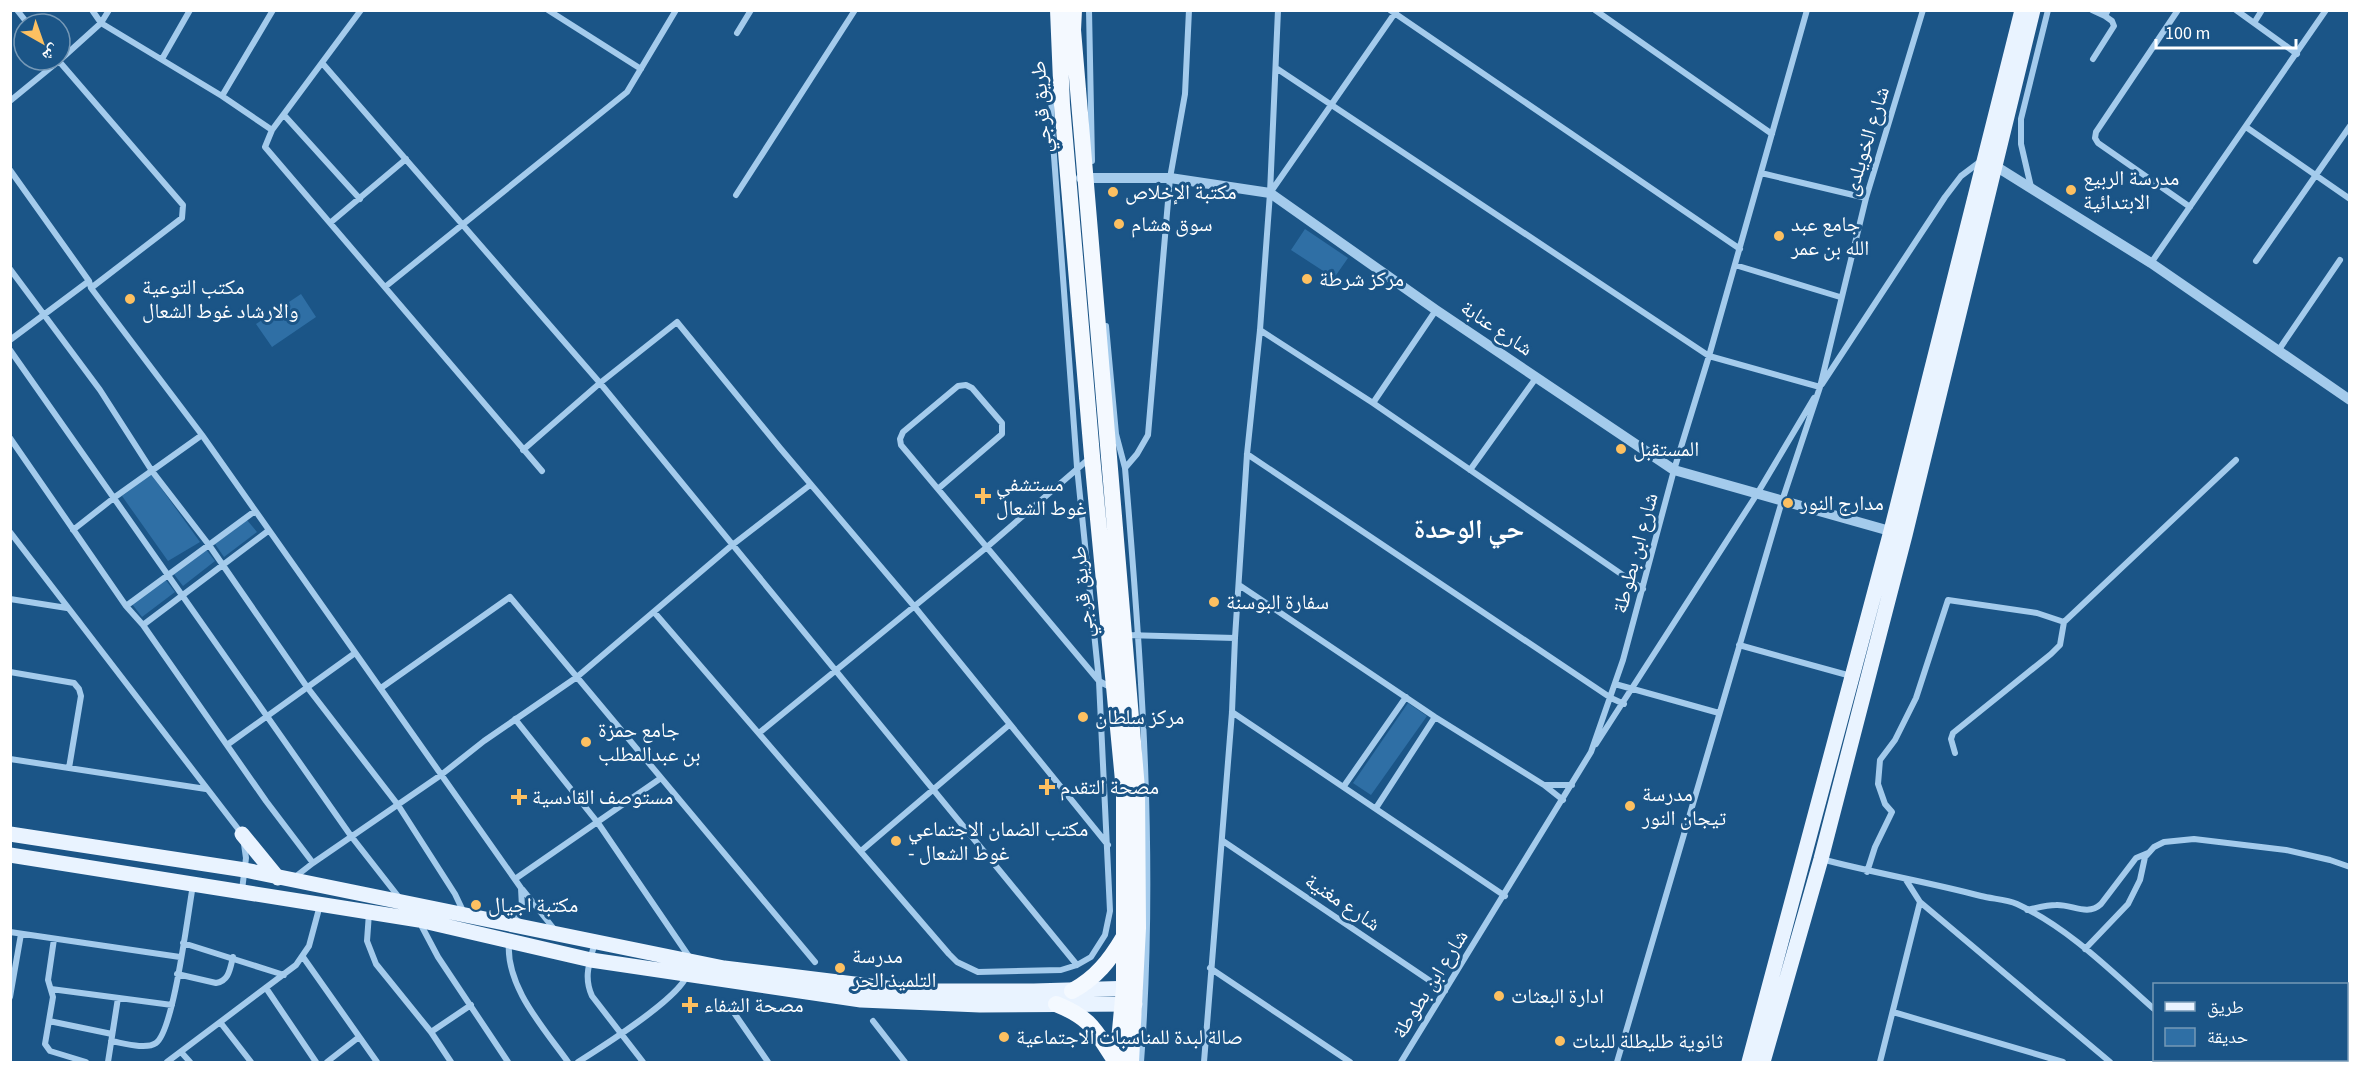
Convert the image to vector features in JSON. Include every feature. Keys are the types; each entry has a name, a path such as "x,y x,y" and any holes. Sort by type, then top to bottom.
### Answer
{"highway":[{"name":"طريق قرجي","path":"1058,10 1062,105 1082,178 1132,635 1129,996 1131,1062"},
{"name":"طريق قرجي","path":"1074,10 1073,30 1082,178 1092,456 1106,685 1131,790 1124,937 1129,996 1116,1062"},
{"path":"1072,991 1093,978 1124,937"},
{"path":"1056,1004 1083,1017 1095,1030 1116,1062"}],"main road":[{"path":"1763,1062 1821,859 1989,162 2022,10"},
{"path":"1989,162 2033,10"},
{"path":"1749,1062 1851,676 1898,533"},
{"path":"10,834 245,870 595,942 690,968 861,1000 980,999 1056,1004 1129,996"},
{"path":"242,834 284,879"},
{"path":"10,855 419,920 591,960 690,968"},
{"path":"980,999 1072,991 1129,996"}],"street":[{"path":"93,10 101,23 222,96 272,130"},
{"path":"72,49 101,23 109,10"},
{"path":"162,60 190,10"},
{"path":"222,96 273,10"},
{"path":"361,10 272,130 265,145 267,152 542,471"},
{"path":"548,10 641,69"},
{"path":"385,287 627,92 676,10"},
{"path":"737,33 752,10"},
{"path":"736,195 855,10"},
{"path":"1089,10 1082,178 1103,294"},
{"path":"1125,468 1137,454 1148,435 1170,178 1185,94 1189,10"},
{"path":"1204,1062 1210,968 1223,841 1247,454 1260,330 1270,194 1278,10"},
{"path":"1595,10 1772,134"},
{"path":"1799,10 1807,13"},
{"name":"شارع الخويلدى","path":"1820,387 1840,297 1866,198 1923,10"},
{"path":"2031,187 2021,144 2021,119 2048,10"},
{"path":"2092,10 2106,13 2114,26 2093,59"},
{"path":"2178,10 2096,132 2095,138 2098,143 2190,207"},
{"path":"2236,10 2297,54"},
{"path":"2254,23 2262,10"},
{"path":"2151,263 2326,10"},
{"path":"1270,194 1394,12 1740,249"},
{"name":"شارع ابن بطوطة","path":"1401,1062 1591,752 1611,698 1674,470 1807,13"},
{"path":"323,64 600,383 731,546 1077,965"},
{"path":"1276,68 1709,356 1820,387"},
{"path":"10,101 45,72"},
{"path":"10,340 182,218 183,205 69,72"},
{"path":"654,612 957,962 978,972 1061,970 1077,965 1090,957 1105,935 1110,911 1106,685 1077,467 1052,129 1051,82"},
{"path":"284,115 360,199"},
{"path":"2256,261 2349,126"},
{"path":"2246,127 2349,199"},
{"path":"330,223 406,159"},
{"path":"1591,752 1757,494 1820,387 1945,197 1961,176 1989,162 2151,263 2349,400"},
{"path":"10,170 90,284 202,435 521,888 558,935"},
{"path":"1761,173 1866,198"},
{"name":"شارع عنابة","path":"1082,178 1170,178 1270,194 1436,310 1674,470 1898,533"},
{"path":"2278,351 2340,260"},
{"path":"1735,265 1840,297"},
{"path":"10,269 100,390 152,471 209,546 307,687 398,804 455,894 465,916"},
{"path":"1373,403 1436,310"},
{"path":"1105,317 1116,434 1125,468 1132,635 1148,832 1146,995 1141,1062"},
{"path":"523,450 600,383 677,322 810,485 914,606 1108,845"},
{"path":"1260,330 1373,403 1643,588"},
{"path":"10,350 351,836 402,903"},
{"path":"1470,470 1536,378"},
{"path":"939,488 1002,434 1002,423 972,388 966,385 958,386 903,432 900,439 901,445 1106,685"},
{"path":"1617,1062 1782,501 1820,387"},
{"path":"73,530 202,435"},
{"path":"10,438 126,606 143,625 266,801 313,863"},
{"path":"1247,454 1611,698 1624,704"},
{"path":"759,733 987,547 1092,456"},
{"path":"1955,753 1951,740 1953,733 2051,654 2060,645 2064,622 2236,460"},
{"path":"284,879 313,863 441,775 484,741 577,677 731,546 810,485"},
{"path":"126,606 255,512"},
{"path":"143,625 268,531"},
{"path":"10,532 242,834 246,858 242,892"},
{"path":"1239,585 1435,717 1544,785 1563,800"},
{"path":"381,688 510,597 815,962"},
{"path":"10,599 68,608"},
{"path":"1867,872 1875,846 1892,812 1885,804 1878,784 1880,760 1895,740 1916,698 1948,600 2037,613 2064,622"},
{"path":"1132,635 1235,638"},
{"path":"1739,645 1851,676"},
{"path":"227,745 355,653"},
{"path":"10,672 74,683 80,689 81,696 69,768"},
{"path":"1615,684 1719,713"},
{"path":"1344,786 1406,697"},
{"path":"1232,711 1504,896"},
{"path":"1376,808 1435,717"},
{"path":"515,719 597,823 690,968 679,989 622,1033 578,1062"},
{"path":"861,851 1009,725"},
{"path":"10,759 207,789"},
{"path":"515,879 661,778"},
{"path":"1544,785 1572,784"},
{"path":"2027,910 2056,904 2084,910 2094,909 2101,904 2136,858 2164,842 2194,839 2286,850 2330,860 2349,867"},
{"name":"شارع مغنية","path":"1223,841 1445,991"},
{"path":"2085,949 2128,904 2140,880 2148,853"},
{"path":"1805,856 1867,872 2012,902 2047,921 2085,949 2153,1008"},
{"path":"1906,880 1920,902 2110,1062"},
{"path":"49,1021 147,1046 154,1044 164,1032 172,1005 193,884"},
{"path":"521,888 522,907 508,941 508,961 523,997 568,1062"},
{"path":"1880,1062 1920,902"},
{"path":"167,1062 284,975 303,957 309,946 321,904"},
{"path":"370,912 367,941 376,964 431,1032 451,1062"},
{"path":"419,920 438,957 508,1062"},
{"path":"10,932 180,957"},
{"path":"10,997 21,934"},
{"path":"54,939 48,980 53,997 45,1042 47,1048 86,1062"},
{"path":"595,942 586,979 588,986 592,996 643,1062"},
{"path":"183,943 284,975"},
{"path":"177,974 216,983 221,982 228,974 232,957"},
{"path":"303,957 377,1062"},
{"path":"1210,968 1350,1062"},
{"path":"978,972 980,999"},
{"path":"266,988 316,1062"},
{"path":"51,989 172,1005"},
{"path":"108,1062 118,998"},
{"path":"431,1032 471,1005"},
{"path":"730,1007 768,1062"},
{"path":"1893,1012 2063,1062"},
{"path":"873,1021 905,1062"},
{"path":"220,1022 251,1062"},
{"path":"327,1062 359,1037"},
{"path":"181,1052 189,1062"}],"green space":[{"path":"1305,229 1348,258 1334,278 1291,250"},
{"path":"301,294 316,317 272,347 256,324"},
{"path":"151,474 200,542 168,561 122,496"},
{"path":"247,520 257,532 224,557 215,544"},
{"path":"205,548 215,561 183,586 173,573"},
{"path":"165,579 175,592 142,617 132,604"},
{"path":"1408,703 1427,716 1371,795 1353,783"}],"place":[{"name":"مدرسة الربيع الابتدائية","path":"2071,190"},
{"name":"مكتبة الإخلاص","path":"1113,192"},
{"name":"سوق هشام","path":"1119,224"},
{"name":"جامع عبد الله بن عمر","path":"1779,236"},
{"name":"مركز شرطة","path":"1307,279"},
{"name":"مكتب التوعية والارشاد غوط الشعال","path":"130,299"},
{"name":"المستقبل","path":"1621,449"},
{"name":"مستشفي غوط الشعال","path":"983,496"},
{"name":"مدارج النور","path":"1788,503"},
{"name":"سفارة البوسنة","path":"1214,602"},
{"name":"مركز سلطان","path":"1083,717"},
{"name":"جامع حمزة بن عبدالمطلب","path":"586,742"},
{"name":"مصحة التقدم","path":"1047,787"},
{"name":"مستوصف القادسية","path":"519,797"},
{"name":"مدرسة تيجان النور","path":"1630,806"},
{"name":"مكتب الضمان الاجتماعي - غوط الشعال","path":"896,841"},
{"name":"مكتبة اجيال","path":"476,905"},
{"name":"مدرسة التلميذ الحر","path":"840,968"},
{"name":"ادارة البعثات","path":"1499,996"},
{"name":"مصحة الشفاء","path":"690,1005"},
{"name":"صالة لبدة للمناسبات الاجتماعية","path":"1004,1037"},
{"name":"ثانوية طليطلة للبنات","path":"1560,1041"}],"district":[{"name":"حي الوحدة","path":"1469,529"}]}
